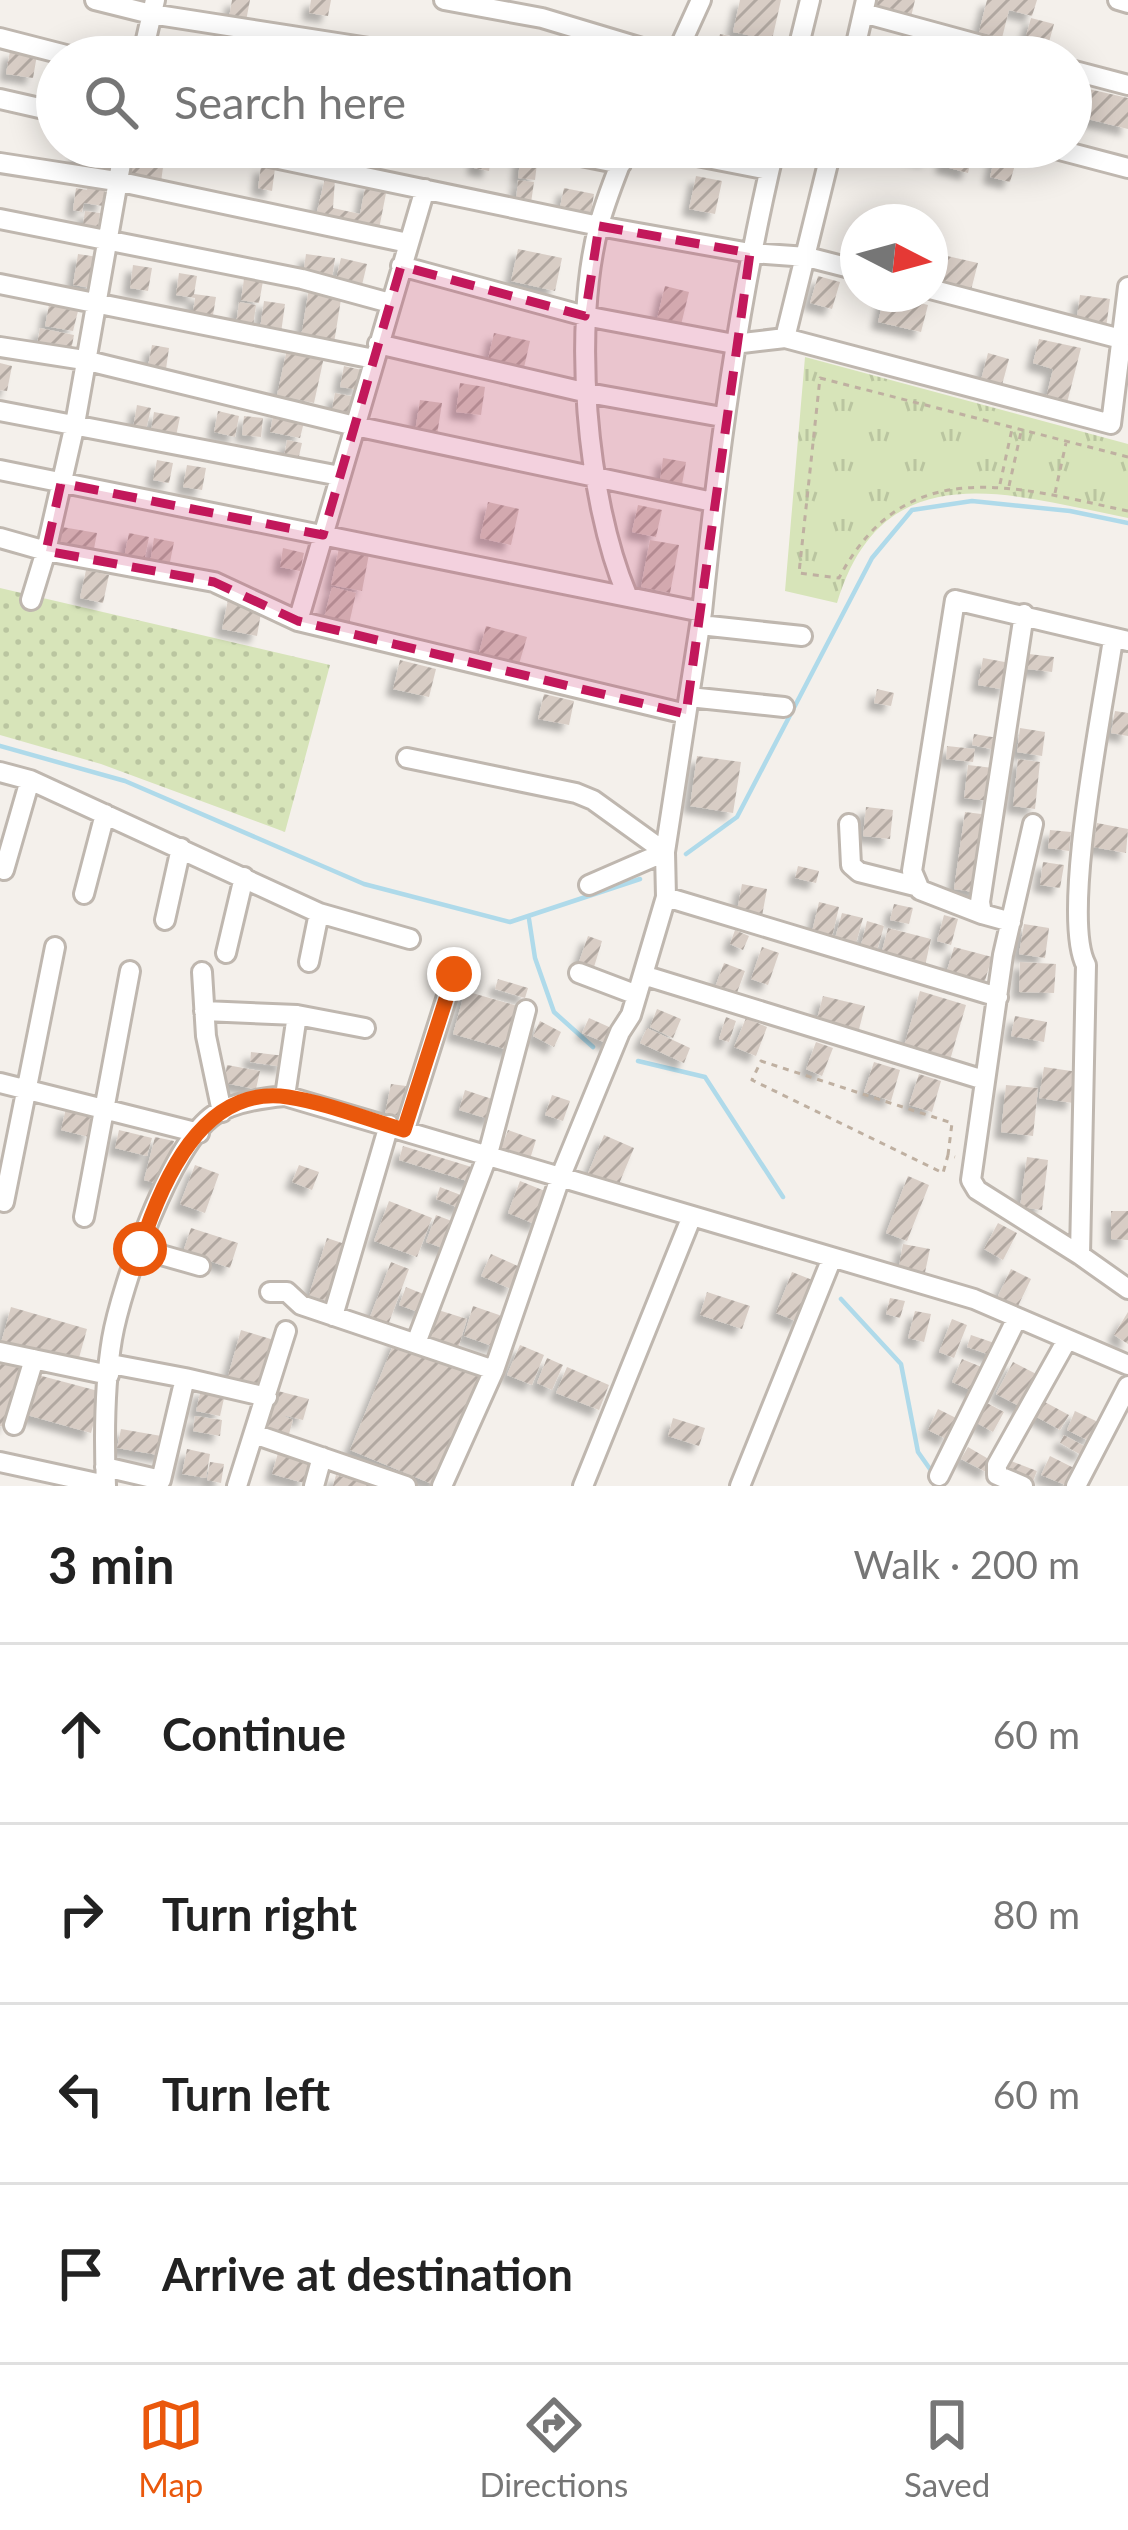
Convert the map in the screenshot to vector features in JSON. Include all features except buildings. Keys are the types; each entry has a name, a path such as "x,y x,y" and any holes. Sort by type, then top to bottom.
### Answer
{"street":[{"path":"94,0 312,36"},
{"path":"444,0 542,18 602,36"},
{"path":"683,36 701,0"},
{"path":"801,36 810,0"},
{"path":"1118,0 1128,3"},
{"path":"858,36 865,6 959,36"},
{"path":"0,38 36,47"},
{"path":"1092,76 1128,85"},
{"path":"0,99 36,107"},
{"path":"1092,159 1128,169"},
{"path":"0,163 116,181 408,243"},
{"path":"31,600 75,424 119,168"},
{"path":"324,168 599,226 840,265"},
{"path":"619,168 599,226 585,316 594,477 611,559 627,595"},
{"path":"442,1486 494,1370 560,1178 637,995 666,897 665,852 701,618 722,417 769,170 759,168"},
{"path":"785,338 827,168"},
{"path":"298,621 425,189"},
{"path":"0,219 302,279 390,303"},
{"path":"401,266 585,316 734,344 785,338 1120,427 1121,339 1128,286"},
{"path":"0,284 722,417"},
{"path":"948,294 1121,339"},
{"path":"0,347 84,361 355,426 713,502"},
{"path":"0,412 340,476"},
{"path":"0,470 627,595 701,618 802,637"},
{"path":"0,538 214,582 298,621 688,706 784,706"},
{"path":"915,886 912,871 955,600 1120,640 1079,874 1078,948 1086,965 1080,1255"},
{"path":"982,914 980,902 1024,614"},
{"path":"407,758 576,793 665,852"},
{"path":"0,772 30,780 319,913 410,939"},
{"path":"4,870 30,780"},
{"path":"85,895 105,814"},
{"path":"850,824 851,866 859,872 915,886 1011,922"},
{"path":"1033,824 1011,922 971,1180 977,1190 1128,1289"},
{"path":"165,920 182,848"},
{"path":"589,886 665,852"},
{"path":"226,953 244,877"},
{"path":"666,897 998,997"},
{"path":"309,962 319,913"},
{"path":"4,1202 55,947"},
{"path":"84,1217 130,971"},
{"path":"202,972 222,1112"},
{"path":"579,973 637,995"},
{"path":"333,1316 454,974"},
{"path":"643,975 984,1080"},
{"path":"416,1342 488,1154 526,1010"},
{"path":"204,1011 297,1015 365,1028"},
{"path":"285,1096 297,1015"},
{"path":"0,1083 199,1133"},
{"path":"106,1479 112,1337 173,1165 213,1115 256,1099 285,1096 397,1127 974,1299 1128,1366"},
{"path":"583,1486 692,1216"},
{"path":"140,1249 200,1266"},
{"path":"740,1486 832,1258"},
{"path":"270,1292 287,1292 301,1306 494,1370"},
{"path":"939,1476 1017,1318"},
{"path":"237,1486 286,1331"},
{"path":"1023,1486 997,1475 997,1465 1067,1340"},
{"path":"0,1352 185,1378 267,1396"},
{"path":"14,1425 34,1359"},
{"path":"0,1462 106,1479 164,1479 185,1378"},
{"path":"1076,1486 1128,1386"},
{"path":"254,1434 406,1486"},
{"path":"314,1486 322,1457"}],"path":[{"path":"1128,458 820,378 799,573 839,578 860,543 907,504 961,486 999,485 1128,511"},
{"path":"999,485 1012,428"},
{"path":"1009,487 1021,430"},
{"path":"1055,496 1066,442"},
{"path":"761,1061 952,1123 948,1155 943,1173 752,1080 761,1061"},
{"path":"948,1155 973,1165"}],"highlighted area":[{"path":"599,226 750,253 686,714 298,621 214,582 46,551 61,483 323,535 401,266 585,316"}],"green space":[{"path":"805,357 1128,444 1128,518 997,494 956,494 919,503 886,522 858,554 837,603 785,591"},
{"path":"0,588 330,665 285,832 101,764 0,735"}],"waterway":[{"path":"686,854 737,817 872,558 912,510 972,501 1070,511 1128,523"},
{"path":"0,746 125,781 364,884 510,922 640,879"},
{"path":"529,919 535,958 554,1012 593,1047"},
{"path":"638,1061 705,1077 783,1197"},
{"path":"841,1299 901,1364 918,1452 942,1486"}],"route":[{"path":"140,1249 173,1165 213,1115 256,1099 285,1096 404,1130 454,974"}]}
